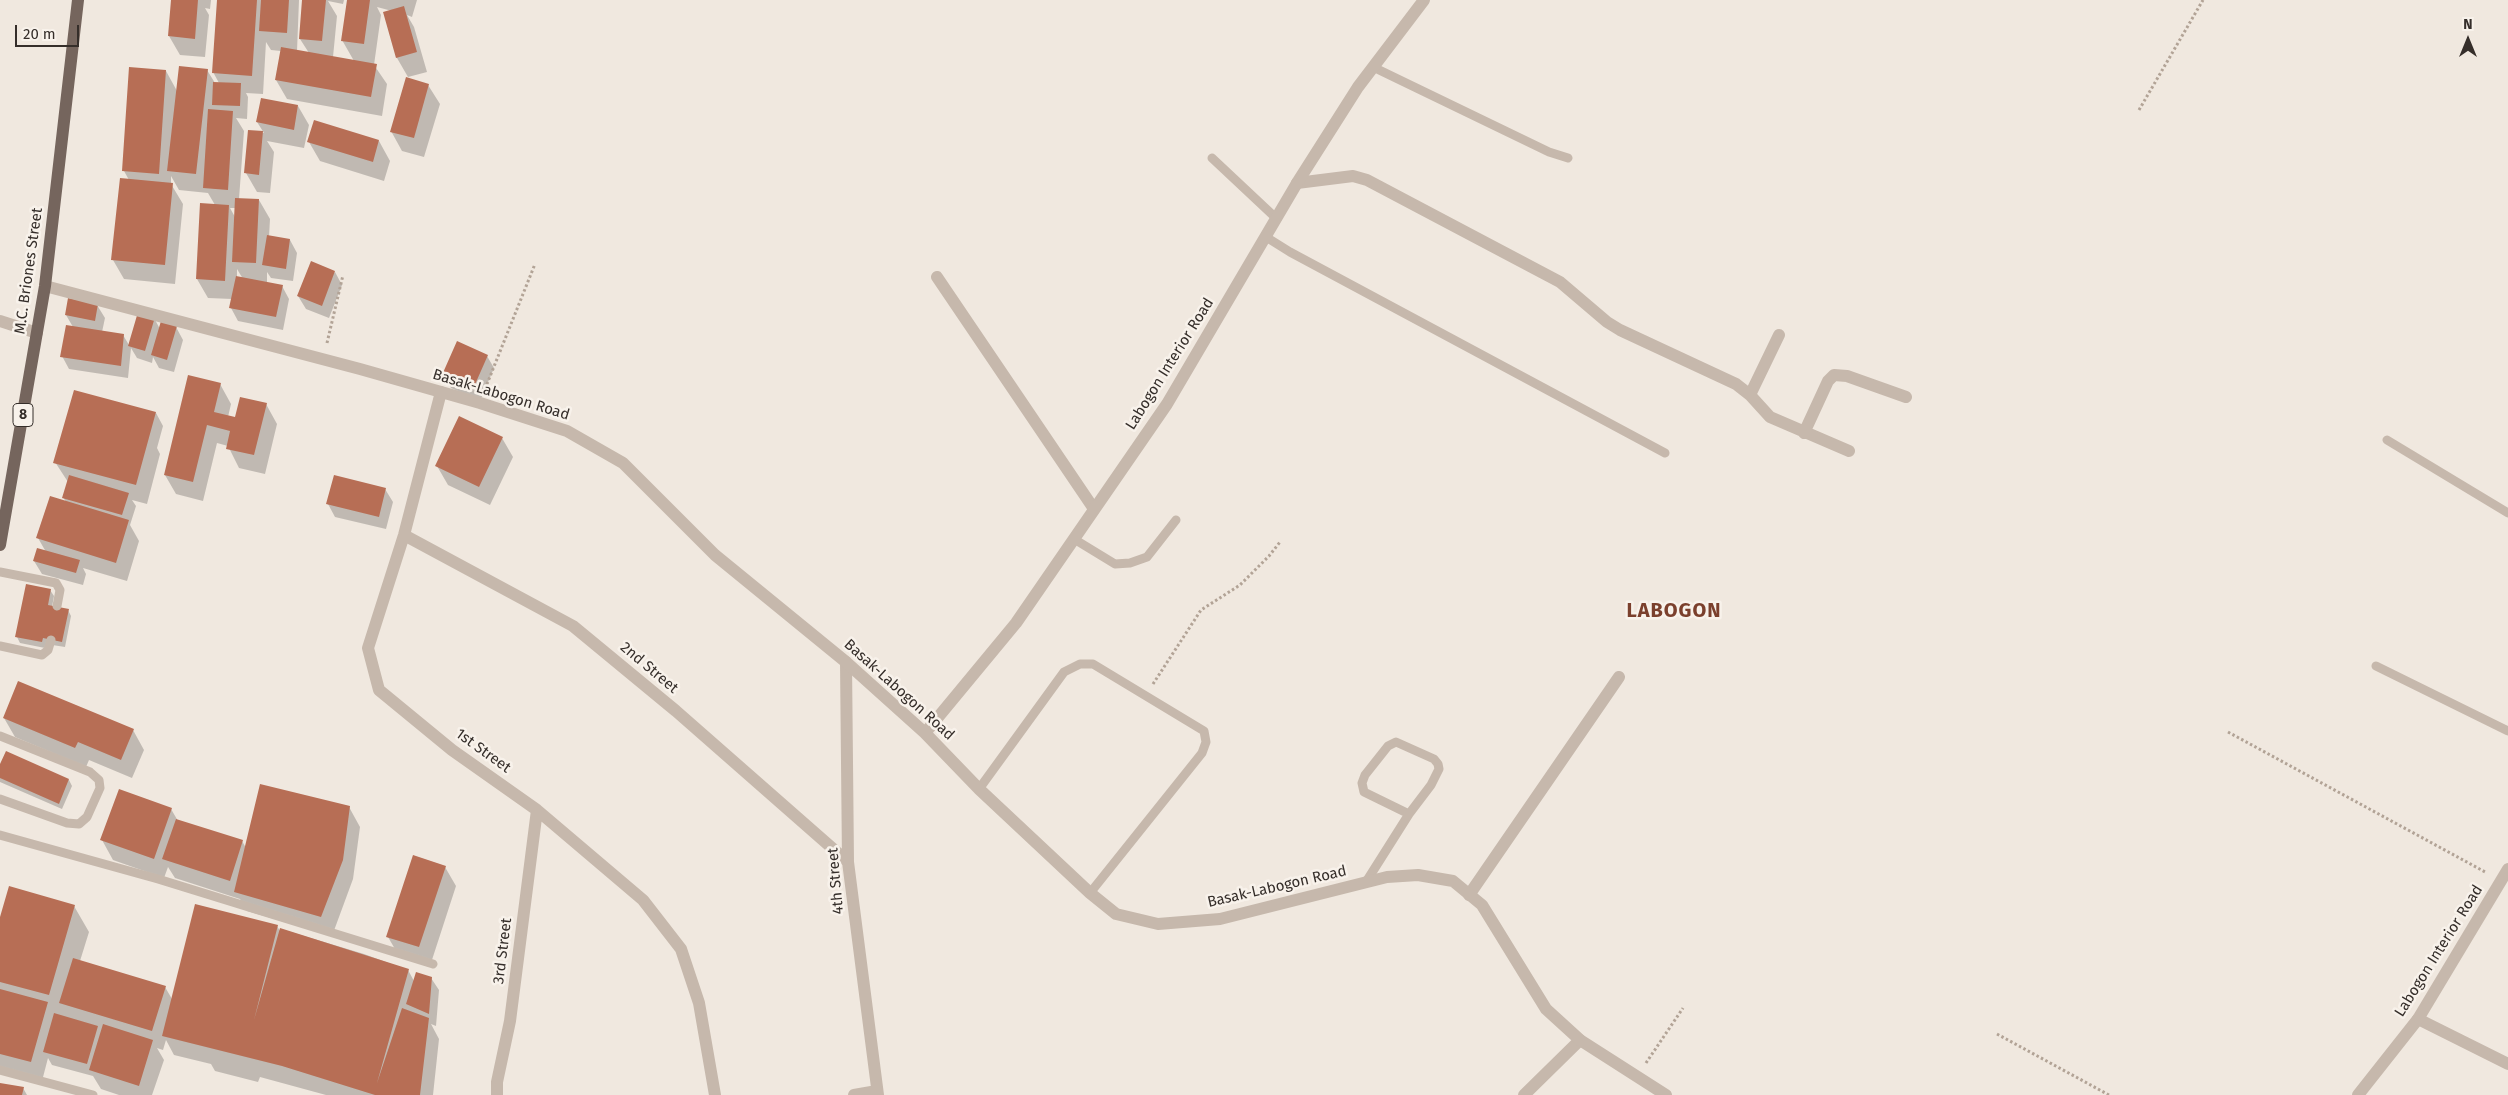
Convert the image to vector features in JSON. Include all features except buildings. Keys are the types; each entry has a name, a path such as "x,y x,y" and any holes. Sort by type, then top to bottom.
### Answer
{"main road":[{"name":"M.C. Briones Street","path":"0,545 45,286 64,135 78,0"}],"street":[{"name":"Labogon Interior Road","path":"925,733 1016,623 1167,404 1297,183 1373,67 1424,0"},
{"path":"1297,183 1353,176 1367,180 1560,282 1606,322 1620,330 1736,384 1750,395 1770,417 1849,451"},
{"path":"937,277 1094,510"},
{"name":"Basak-Labogon Road","path":"45,286 442,392 567,431 623,463 716,555 846,662 925,733 979,789 1090,893 1116,914 1158,924 1220,920 1387,877 1418,875 1453,881 1482,905 1546,1009 1580,1040 1666,1095"},
{"path":"0,322 37,333"},
{"path":"1750,395 1779,335"},
{"path":"1804,433 1828,381 1834,375 1847,376 1906,397"},
{"name":"1st Street","path":"442,392 404,534 368,648 379,690 452,750 538,810 643,900 681,949 699,1003 715,1095"},
{"name":"2nd Street","path":"404,534 573,626 676,712 848,862"},
{"name":"4th Street","path":"846,662 848,862 878,1093"},
{"path":"1469,895 1619,677"},
{"name":"3rd Street","path":"497,1095 497,1082 510,1021 538,810"},
{"name":"Labogon Interior Road","path":"2358,1095 2418,1019 2508,869"},
{"path":"2418,1019 2508,1064"},
{"path":"1524,1095 1580,1040"},
{"path":"854,1095 878,1093"}],"lane":[{"path":"1373,67 1549,152 1568,158"},
{"path":"1212,158 1277,219"},
{"path":"1266,237 1299,257 1665,453"},
{"path":"2387,440 2508,513"},
{"path":"1074,539 1115,564 1130,563 1147,557 1176,520"},
{"path":"0,572 56,583 60,590 57,606"},
{"path":"0,646 42,655 48,650 51,640"},
{"path":"979,789 1064,672 1080,664 1093,664 1204,730 1206,742 1202,753 1090,893"},
{"path":"2376,666 2508,731"},
{"path":"0,736 90,772 99,780 100,788 87,817 78,824 67,823 0,799"},
{"path":"1366,882 1409,814 1431,785 1439,769 1434,759 1396,742 1388,746 1362,783 1364,792 1409,814"},
{"path":"0,835 158,879 433,964"},
{"path":"0,1070 92,1095"}],"path":[{"path":"2140,110 2203,0"},
{"path":"480,403 535,264"},
{"path":"323,359 343,275"},
{"path":"1146,696 1201,610 1240,585 1280,542"},
{"path":"2228,732 2501,880"},
{"path":"1637,1076 1683,1008"},
{"path":"1997,1034 2109,1095"}],"district":[{"name":"LABOGON","path":"1674,611"}]}
